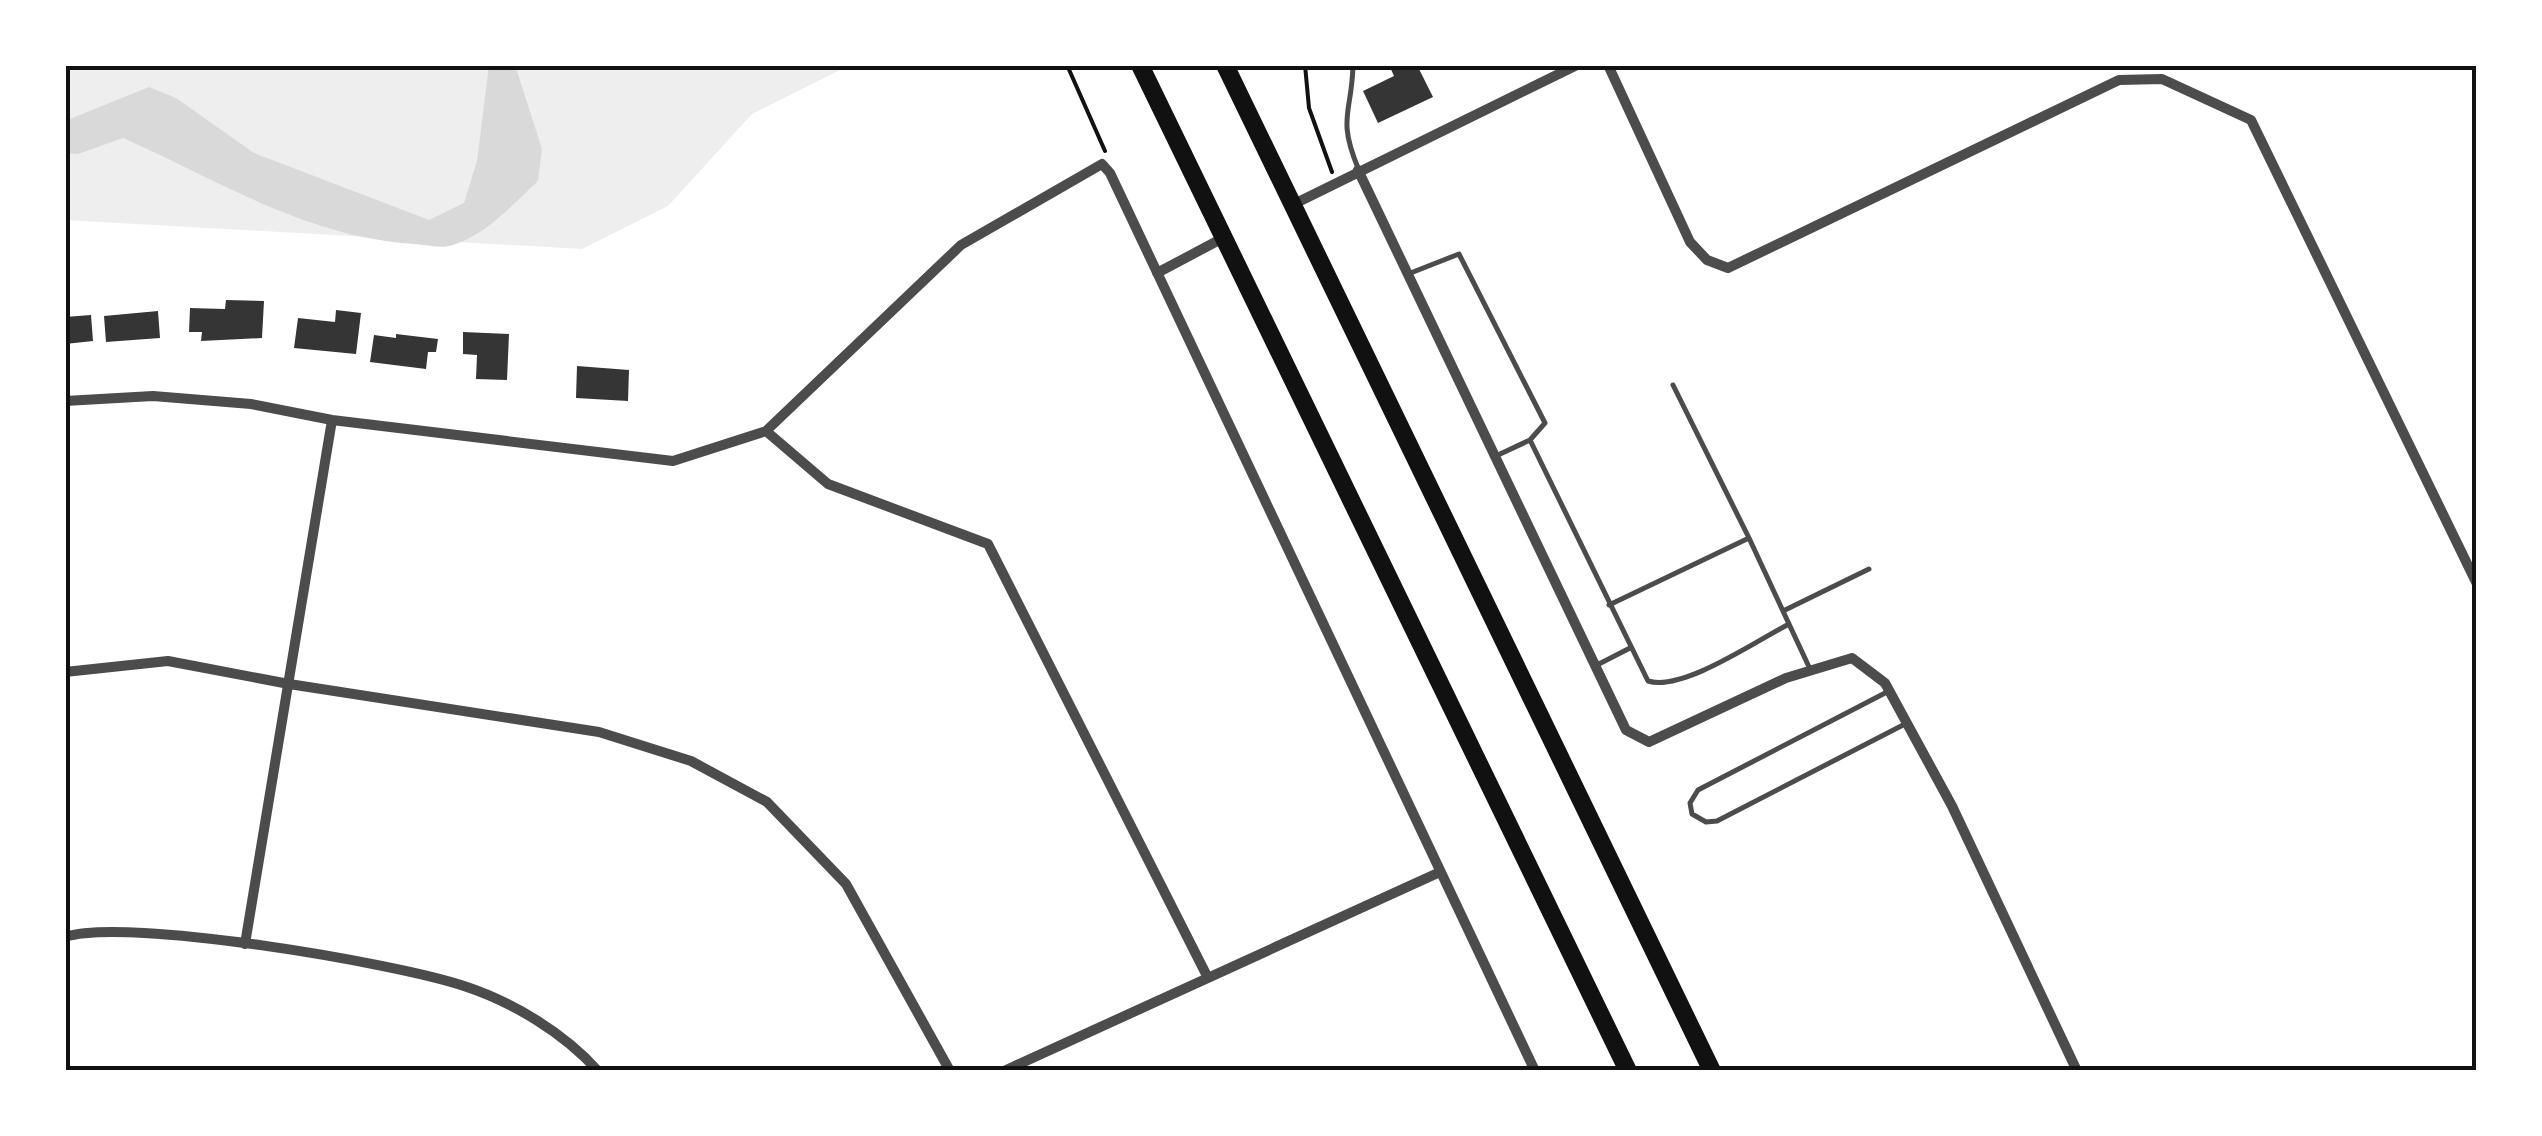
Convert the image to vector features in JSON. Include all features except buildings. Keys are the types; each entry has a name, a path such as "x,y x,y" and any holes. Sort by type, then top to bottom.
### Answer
{"highway":[{"path":"1140,65 1628,1071"},
{"path":"1225,65 1712,1071"}],"street":[{"path":"1292,205 1577,65"},
{"path":"1608,65 1690,242 1707,260 1728,268 2118,80 2162,79 2251,120 2477,584"},
{"path":"65,402 192,399 251,404 332,420 673,461 766,431 960,245 1102,164 1535,1071"},
{"path":"1358,170 1626,730 1650,742 1810,669 1852,658 1890,691 1907,722 1952,806 2077,1071"},
{"path":"1157,273 1223,238"},
{"path":"245,944 332,420"},
{"path":"766,431 828,484 988,544 1207,976"},
{"path":"65,672 168,660 290,684 599,732 691,761 767,802 846,884 950,1071"},
{"path":"1004,1071 1440,872"},
{"path":"65,937 132,933 245,944 463,985 500,1000 560,1036 598,1071"}],"lane":[{"path":"1353,65 1344,119 1346,140 1358,170"},
{"path":"1408,274 1459,254 1545,424 1530,440 1496,456"},
{"path":"1673,384 1810,669"},
{"path":"1530,440 1648,681 1659,684 1683,679 1789,624"},
{"path":"1610,606 1749,538"},
{"path":"1783,611 1869,569"},
{"path":"1596,666 1630,648"},
{"path":"1890,691 1698,790 1690,803 1692,814 1706,822 1717,821 1907,722"}],"path":[{"path":"1066,65 1104,140 1102,164"},
{"path":"1305,65 1309,108 1337,180"}],"shaded area":[{"path":"65,65 850,65 752,114 668,206 582,249 65,220"},
{"path":"489,65 515,65 542,149 538,181 488,226 449,246 375,239 300,219 123,138 78,154 65,153 65,121 149,87 176,98 254,153 429,220 464,203 477,161"}]}
